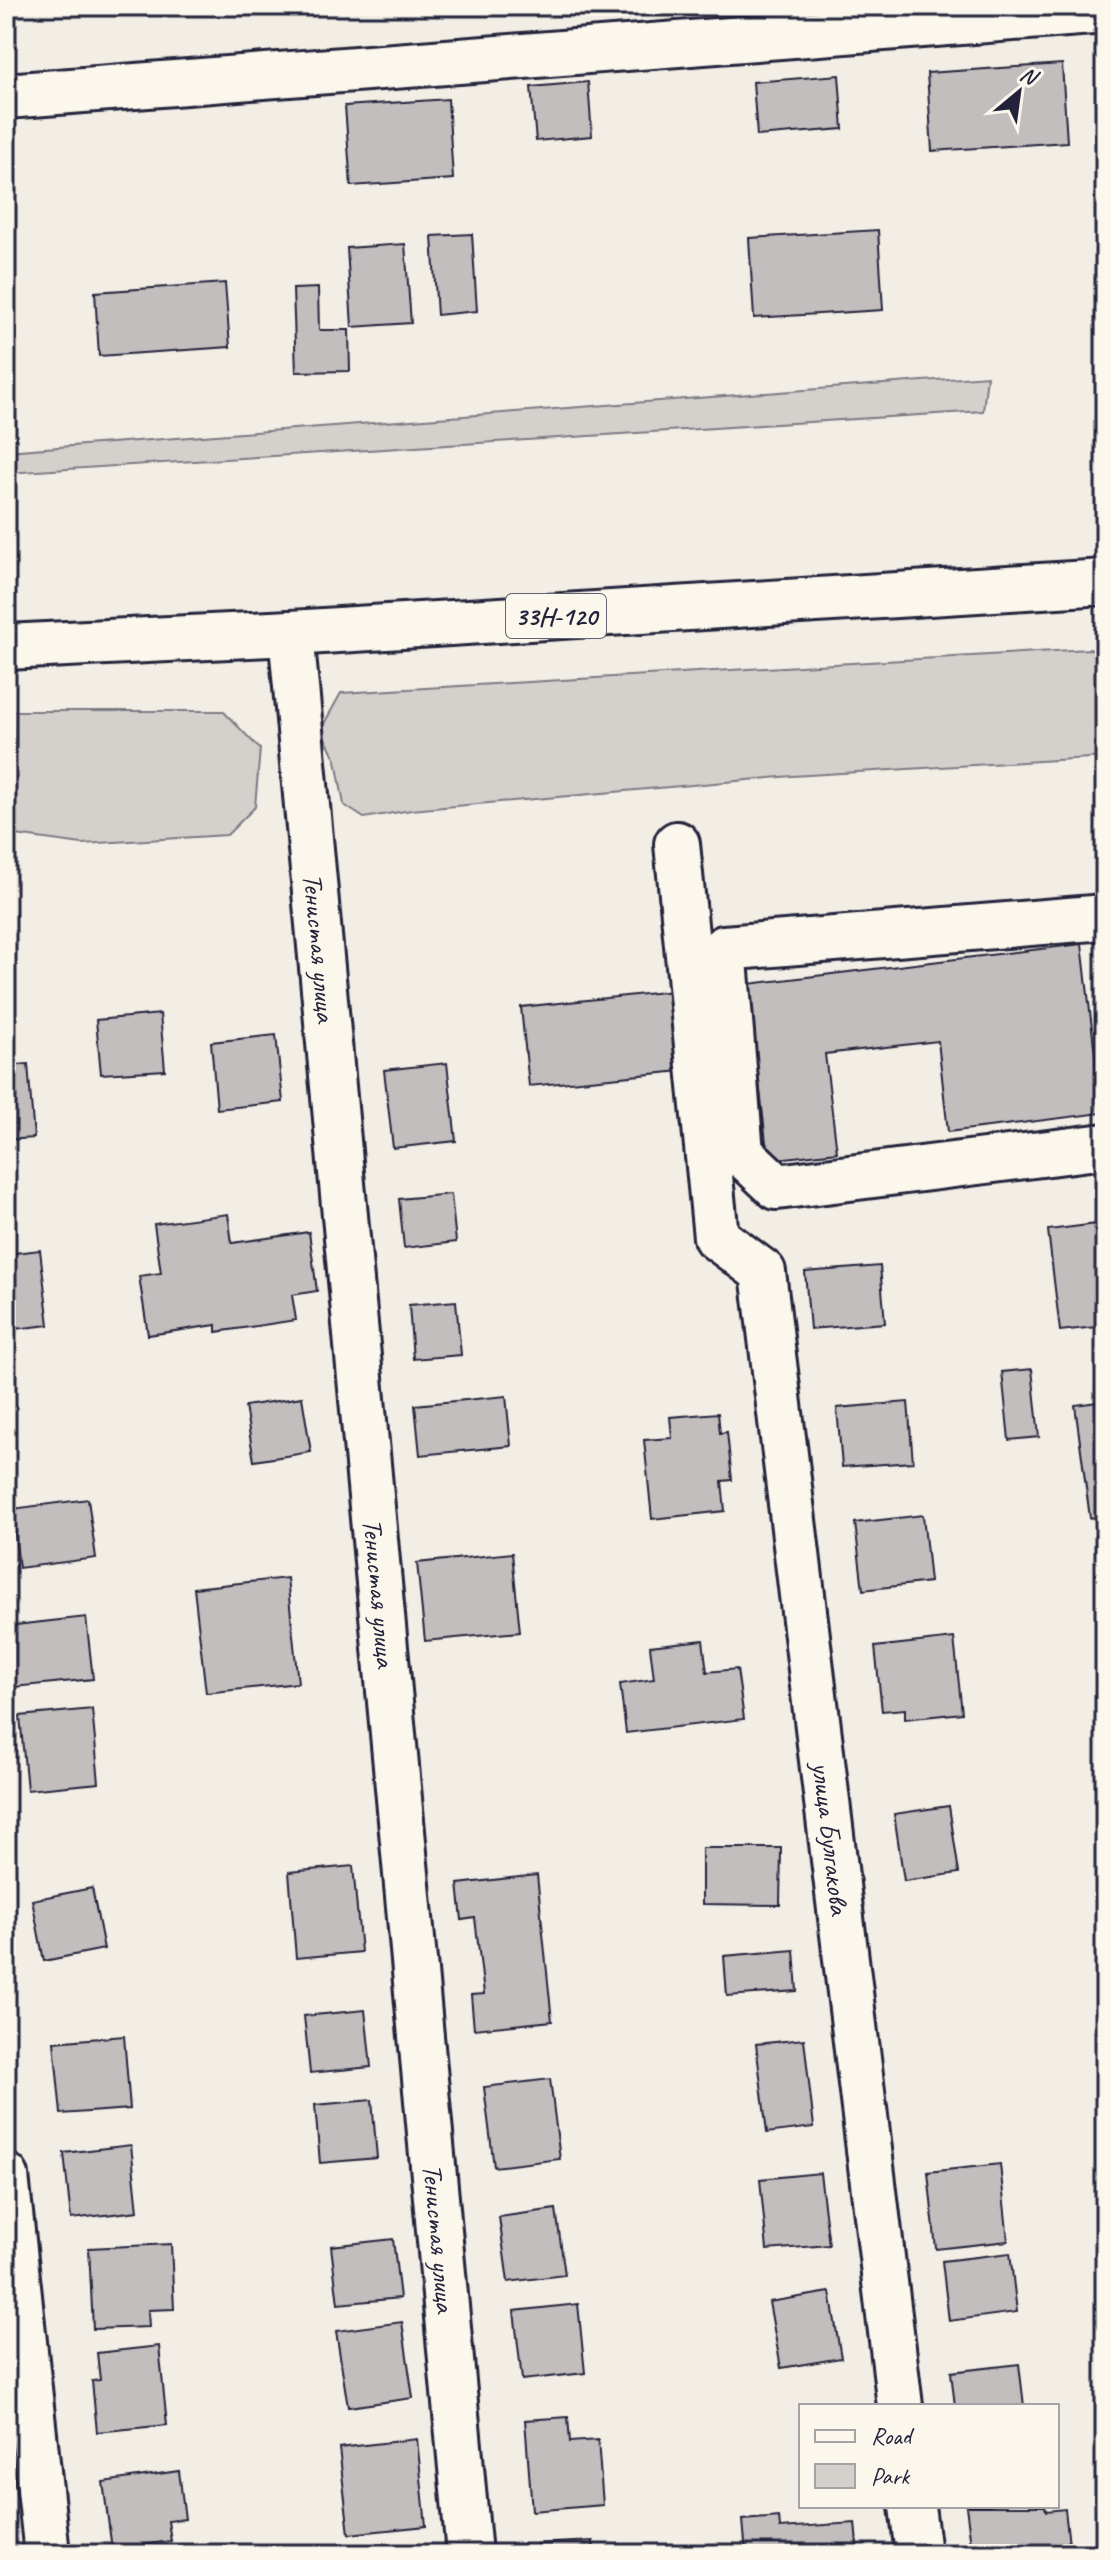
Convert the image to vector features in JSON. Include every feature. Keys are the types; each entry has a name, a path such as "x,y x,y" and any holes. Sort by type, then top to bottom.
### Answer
{"street":[{"path":"6,96 1105,11"},
{"name":"33Н-120","path":"6,647 291,633 1105,582"},
{"name":"Тенистая улица","path":"291,633 469,2554"},
{"name":"улица Булгакова","path":"677,844 716,1237 763,1272 900,2404"},
{"path":"1105,917 724,948 741,1153 777,1187 1105,1146"},
{"path":"6,2176 47,2554"},
{"path":"912,2508 918,2554"}],"green space":[{"path":"987,376 983,411 6,473 6,451"},
{"path":"1089,649 1105,653 1105,757 792,776 411,810 364,818 344,805 336,760 321,729 341,693"},
{"path":"12,711 223,711 260,749 255,807 227,835 82,844 16,835 6,830 6,750 14,749"}],"building":[{"path":"1062,64 1067,142 932,151 927,73"},
{"path":"839,75 843,129 757,136 753,82"},
{"path":"588,82 592,136 536,141 531,87"},
{"path":"448,99 453,179 351,186 345,106"},
{"path":"878,230 883,310 754,318 749,238"},
{"path":"472,234 477,311 437,315 432,236"},
{"path":"405,244 411,323 352,327 347,248"},
{"path":"225,283 230,347 99,356 95,292"},
{"path":"318,288 319,330 349,330 350,371 296,372 293,289"},
{"path":"1082,944 1102,1113 948,1132 938,1041 825,1054 837,1152 768,1160 748,984"},
{"path":"673,991 681,1071 529,1086 521,1007"},
{"path":"160,1014 165,1070 101,1074 96,1020"},
{"path":"276,1035 283,1102 217,1109 211,1042"},
{"path":"447,1063 456,1141 393,1148 384,1070"},
{"path":"28,1064 34,1138 6,1140 6,1066"},
{"path":"451,1194 456,1242 404,1248 399,1199"},
{"path":"228,1214 232,1243 309,1232 317,1291 292,1295 296,1320 216,1332 216,1325 148,1335 139,1276 161,1273 154,1224"},
{"path":"1105,1223 1105,1326 1060,1331 1048,1230"},
{"path":"40,1250 49,1325 6,1330 6,1254"},
{"path":"880,1266 885,1323 810,1329 805,1272"},
{"path":"456,1301 461,1355 413,1359 409,1305"},
{"path":"1032,1369 1039,1437 1009,1440 1002,1372"},
{"path":"506,1396 511,1446 420,1455 415,1405"},
{"path":"302,1397 311,1452 254,1461 245,1406"},
{"path":"1105,1401 1105,1516 1090,1518 1075,1405"},
{"path":"908,1402 913,1462 842,1467 837,1408"},
{"path":"718,1413 720,1433 727,1432 732,1480 722,1481 725,1511 652,1519 644,1440 672,1438 670,1417"},
{"path":"88,1499 96,1558 19,1568 12,1509"},
{"path":"923,1515 930,1582 863,1590 855,1523"},
{"path":"512,1553 520,1632 425,1641 417,1563"},
{"path":"287,1578 298,1683 206,1693 194,1588"},
{"path":"86,1617 93,1679 14,1687 7,1626"},
{"path":"954,1638 962,1713 905,1719 905,1709 882,1711 875,1647"},
{"path":"703,1640 707,1672 737,1669 744,1719 626,1733 620,1684 654,1679 650,1646"},
{"path":"92,1709 99,1783 27,1790 20,1716"},
{"path":"949,1806 959,1873 904,1881 894,1814"},
{"path":"702,1848 781,1848 780,1905 702,1904"},
{"path":"353,1866 361,1952 296,1958 289,1872"},
{"path":"537,1875 552,2021 474,2029 471,1995 484,1994 475,1918 462,1920 458,1884"},
{"path":"92,1888 104,1949 44,1961 32,1900"},
{"path":"794,1950 797,1991 727,1996 724,1956"},
{"path":"365,2010 371,2067 310,2073 304,2016"},
{"path":"124,2036 130,2109 61,2114 54,2042"},
{"path":"804,2039 814,2127 767,2133 756,2044"},
{"path":"550,2079 560,2159 494,2167 484,2087"},
{"path":"372,2100 377,2158 320,2163 315,2105"},
{"path":"131,2145 138,2211 71,2219 64,2153"},
{"path":"1000,2164 1008,2241 936,2249 928,2172"},
{"path":"820,2173 829,2245 767,2250 760,2179"},
{"path":"556,2209 565,2275 508,2282 499,2217"},
{"path":"393,2239 400,2298 338,2304 331,2246"},
{"path":"171,2244 174,2309 148,2310 149,2327 93,2329 89,2248"},
{"path":"1010,2253 1017,2312 949,2321 942,2261"},
{"path":"830,2292 841,2358 781,2368 769,2302"},
{"path":"578,2304 585,2373 522,2380 514,2311"},
{"path":"402,2322 413,2398 348,2407 336,2331"},
{"path":"159,2346 167,2425 97,2432 92,2381 100,2380 97,2353"},
{"path":"1019,2364 1024,2404 955,2404 951,2372"},
{"path":"568,2417 570,2442 598,2440 603,2505 532,2511 525,2420"},
{"path":"417,2439 426,2526 349,2534 339,2448"},
{"path":"179,2471 185,2519 168,2521 171,2541 112,2549 103,2482"},
{"path":"966,2508 1065,2509 1070,2554 972,2553"},
{"path":"779,2517 780,2528 855,2523 858,2554 746,2554 743,2520"},
{"path":"593,2541 594,2554 537,2554 536,2544"}]}
